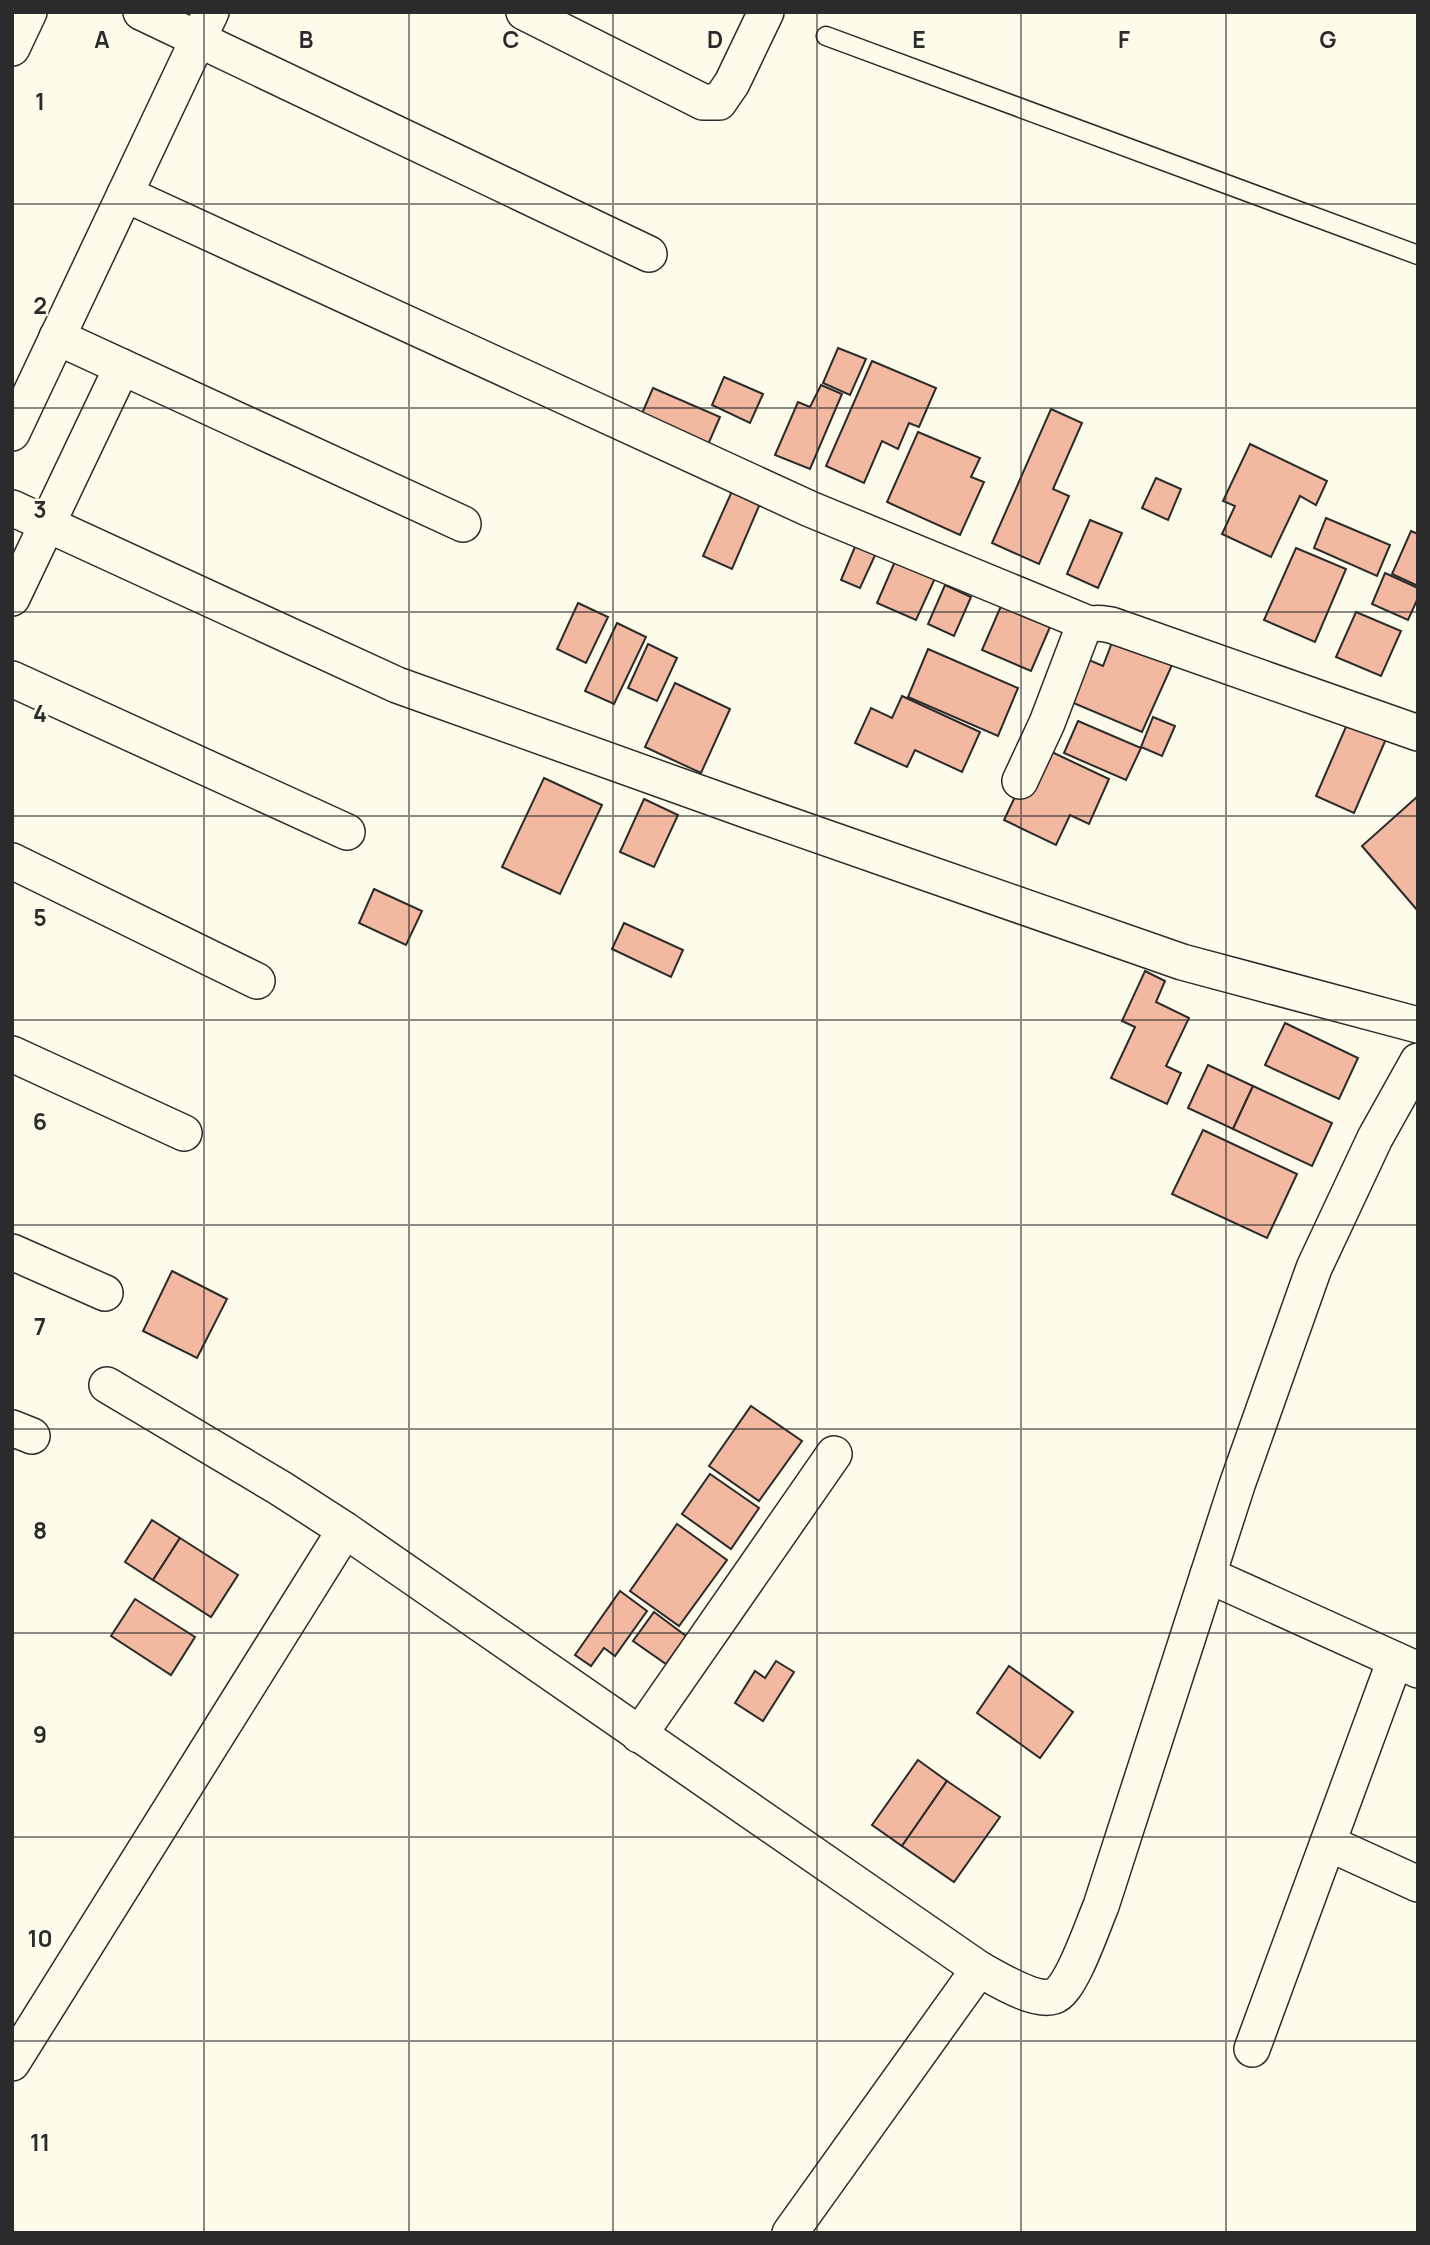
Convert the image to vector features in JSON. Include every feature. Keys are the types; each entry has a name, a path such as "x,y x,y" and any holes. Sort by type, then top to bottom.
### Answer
{"street":[{"path":"12,48 29,12"},
{"path":"141,12 204,26 649,254"},
{"path":"524,12 579,24 703,102 719,102 732,83 766,12"},
{"path":"12,433 204,26"},
{"path":"125,194 810,509 1089,624"},
{"path":"57,337 463,524"},
{"path":"12,598 122,367"},
{"path":"12,508 410,689 755,813 1182,961 1418,1025"},
{"path":"1020,781 1047,723 1082,631 1089,624 1097,622 1418,733"},
{"path":"12,679 347,832"},
{"path":"12,861 257,981"},
{"path":"12,1054 184,1133"},
{"path":"107,1385 345,1530 979,1969 1025,1992 1042,1997 1054,1996 1064,1988 1075,1969 1101,1906 1271,1384 1314,1268 1376,1138 1418,1061"},
{"path":"12,1252 105,1293"},
{"path":"639,1735 834,1454"},
{"path":"12,2063 345,1530"},
{"path":"1208,1575 1406,1665 1328,1843 1252,2049"},
{"path":"1328,1843 1418,1884"},
{"path":"790,2233 979,1969"}],"lane":[{"path":"826,36 1418,255"}],"building":[{"path":"838,348 866,359 850,395 823,383"},
{"path":"872,361 936,388 919,427 909,423 898,449 882,441 864,483 826,466"},
{"path":"724,377 763,394 750,423 712,405"},
{"path":"821,385 842,394 810,469 775,455 798,402 810,407"},
{"path":"653,388 720,417 707,447 640,418"},
{"path":"1051,409 1082,423 1053,489 1069,496 1039,564 992,543"},
{"path":"918,432 980,458 971,477 984,482 960,535 887,502"},
{"path":"1250,444 1327,481 1316,505 1300,496 1271,557 1222,534 1235,506 1223,501"},
{"path":"1156,478 1181,489 1168,520 1142,508"},
{"path":"737,480 765,492 732,569 703,556"},
{"path":"1326,518 1390,545 1377,576 1314,548"},
{"path":"1090,520 1122,533 1098,588 1067,574"},
{"path":"1411,531 1418,534 1418,586 1392,574"},
{"path":"857,542 877,551 860,588 841,580"},
{"path":"1296,548 1346,569 1315,642 1264,620"},
{"path":"896,559 936,576 916,620 877,603"},
{"path":"1385,573 1418,588 1418,598 1408,620 1372,604"},
{"path":"945,585 971,597 954,636 928,624"},
{"path":"578,603 608,617 586,663 557,649"},
{"path":"1001,606 1050,627 1031,671 982,650"},
{"path":"1356,612 1401,631 1381,676 1336,657"},
{"path":"617,623 646,637 614,704 585,691"},
{"path":"1113,640 1172,665 1142,732 1064,699 1082,657 1103,666"},
{"path":"648,644 677,658 657,701 628,688"},
{"path":"928,649 1018,688 998,736 908,697"},
{"path":"675,683 730,709 701,773 645,747"},
{"path":"902,696 980,732 962,772 915,750 907,767 855,743 871,708 892,718"},
{"path":"1153,717 1175,726 1162,756 1141,747"},
{"path":"1078,721 1141,748 1126,780 1064,753"},
{"path":"1348,722 1386,739 1354,813 1316,796"},
{"path":"1039,746 1109,779 1089,824 1070,815 1056,845 1004,820"},
{"path":"544,778 602,805 560,894 502,867"},
{"path":"1418,796 1418,911 1362,846"},
{"path":"644,799 678,815 654,867 620,852"},
{"path":"374,889 422,911 406,945 359,923"},
{"path":"624,923 683,950 671,977 612,949"},
{"path":"1145,971 1165,981 1156,1002 1189,1018 1166,1066 1181,1073 1167,1104 1111,1078 1135,1027 1122,1021"},
{"path":"1285,1023 1358,1058 1339,1099 1265,1065"},
{"path":"1208,1065 1253,1086 1233,1129 1188,1108"},
{"path":"1253,1086 1332,1123 1312,1166 1233,1129"},
{"path":"1203,1130 1297,1174 1267,1238 1172,1194"},
{"path":"172,1271 227,1299 197,1358 143,1331"},
{"path":"751,1406 802,1441 759,1501 709,1466"},
{"path":"710,1474 759,1508 731,1549 682,1514"},
{"path":"152,1520 180,1538 153,1580 125,1562"},
{"path":"677,1524 727,1560 679,1626 630,1591"},
{"path":"180,1538 238,1575 211,1617 153,1580"},
{"path":"620,1591 647,1611 615,1656 604,1648 591,1666 575,1655"},
{"path":"135,1599 195,1637 171,1675 111,1636"},
{"path":"654,1612 686,1636 666,1664 633,1641"},
{"path":"776,1661 794,1672 763,1721 735,1703 755,1671 765,1678"},
{"path":"1009,1666 1073,1712 1040,1758 977,1713"},
{"path":"918,1760 947,1781 902,1846 872,1825"},
{"path":"947,1781 1000,1817 954,1882 902,1846"}]}
